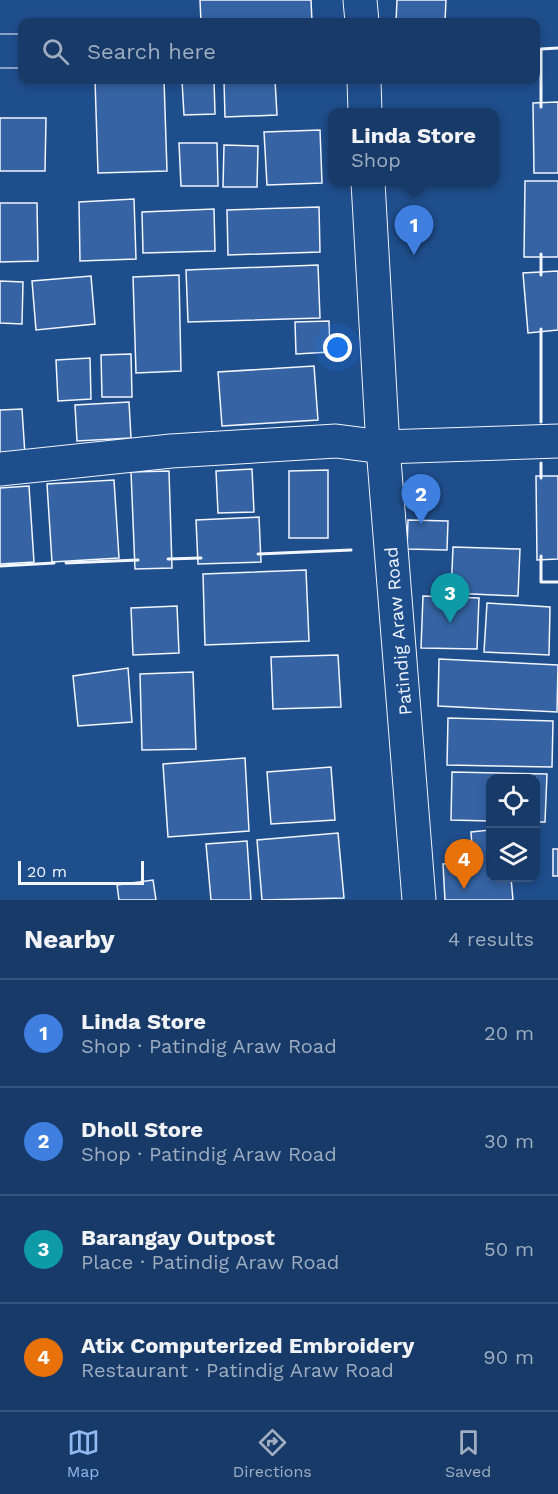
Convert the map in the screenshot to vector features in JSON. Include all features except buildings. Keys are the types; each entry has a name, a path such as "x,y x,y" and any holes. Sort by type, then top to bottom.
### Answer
{"main road":[{"path":"360,0 362,18"},
{"path":"0,51 18,51"},
{"path":"364,84 365,108"},
{"name":"Patindig Araw Road","path":"368,186 383,447 419,900"},
{"path":"0,469 171,451 313,442 336,441 383,447 558,441"}],"wall":[{"path":"541,107 541,49 558,48"},
{"path":"541,254 541,275"},
{"path":"541,329 541,422"},
{"path":"541,463 541,478"},
{"path":"258,554 351,550"},
{"path":"541,556 541,582 558,582"},
{"path":"168,559 201,558"},
{"path":"66,563 138,560"},
{"path":"0,566 54,563"}],"place":[{"name":"Linda Store","path":"414,255"},
{"name":"Dholl Store","path":"421,524"},
{"name":"Barangay Outpost","path":"450,623"},
{"name":"Atix Computerized Embroidery","path":"464,889"}]}
